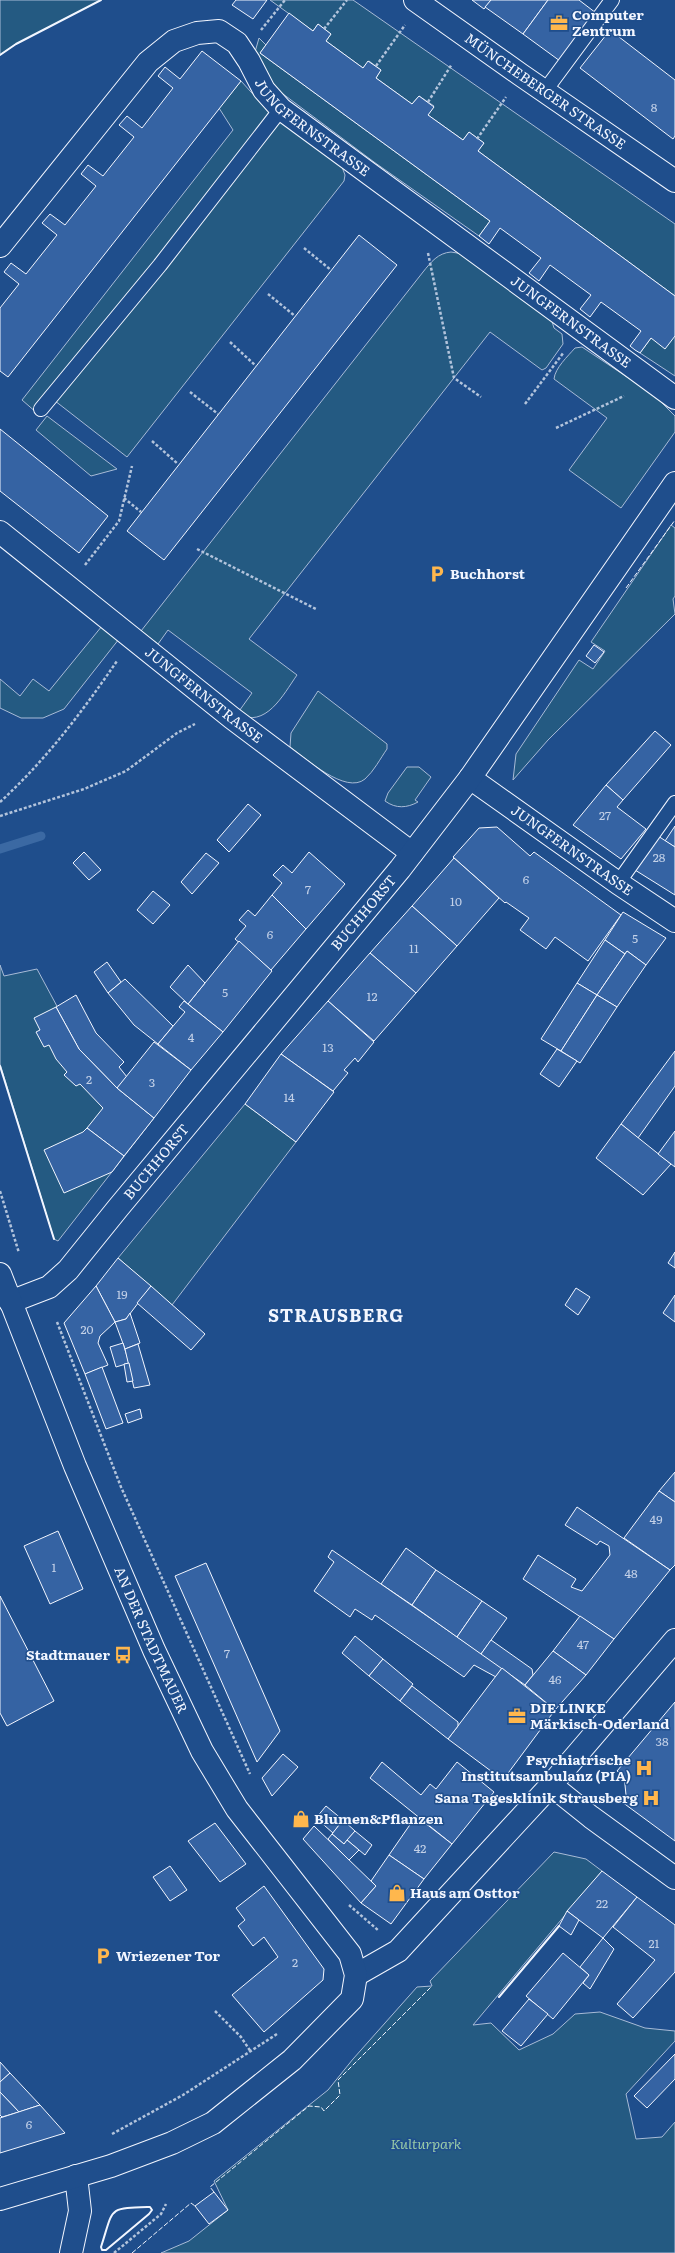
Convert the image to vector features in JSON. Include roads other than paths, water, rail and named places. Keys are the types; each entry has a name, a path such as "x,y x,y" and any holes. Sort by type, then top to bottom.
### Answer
{"street":[{"name":"MÜNCHEBERGER STRASSE","path":"418,2 521,76 675,181"},
{"name":"JUNGFERNSTRASSE","path":"0,246 148,62 174,41 197,32 218,31 237,43 249,61 264,90 281,109 668,393"},
{"name":"BUCHHORST","path":"10,1302 49,1287 68,1270 412,853 470,778 675,483"},
{"name":"JUNGFERNSTRASSE","path":"0,532 225,712 412,853"},
{"name":"JUNGFERNSTRASSE","path":"470,778 618,883 675,921"},
{"name":"AN DER STADTMAUER","path":"0,1274 75,1466 154,1650 202,1751 237,1809 350,1954 356,1974"},
{"path":"0,2199 111,2166 172,2143 213,2124 292,2060 352,1999 356,1974 392,1944 550,1785 675,1640"},
{"path":"550,1785 591,1817 675,1878"},
{"path":"72,2253 80,2211 76,2176"}],"lane":[{"path":"544,92 612,0"},
{"path":"42,409 160,265 281,109"},
{"path":"618,883 675,803"}],"waterway":[{"path":"0,849 41,836"}],"place":[{"name":"Computer Zentrum","path":"559,23"},
{"name":"Buchhorst","path":"437,574"},
{"name":"Stadtmauer","path":"123,1655"},
{"name":"DIE LINKE Märkisch-Oderland","path":"517,1716"},
{"name":"Psychiatrische Institutsambulanz (PIA)","path":"644,1768"},
{"name":"Sana Tagesklinik Strausberg","path":"651,1798"},
{"name":"Blumen&Pflanzen","path":"301,1819"},
{"name":"Haus am Osttor","path":"397,1893"},
{"name":"Wriezener Tor","path":"103,1956"}],"district":[{"name":"STRAUSBERG","path":"336,1316"}],"park label":[{"name":"Kulturpark","path":"426,2144"}]}
